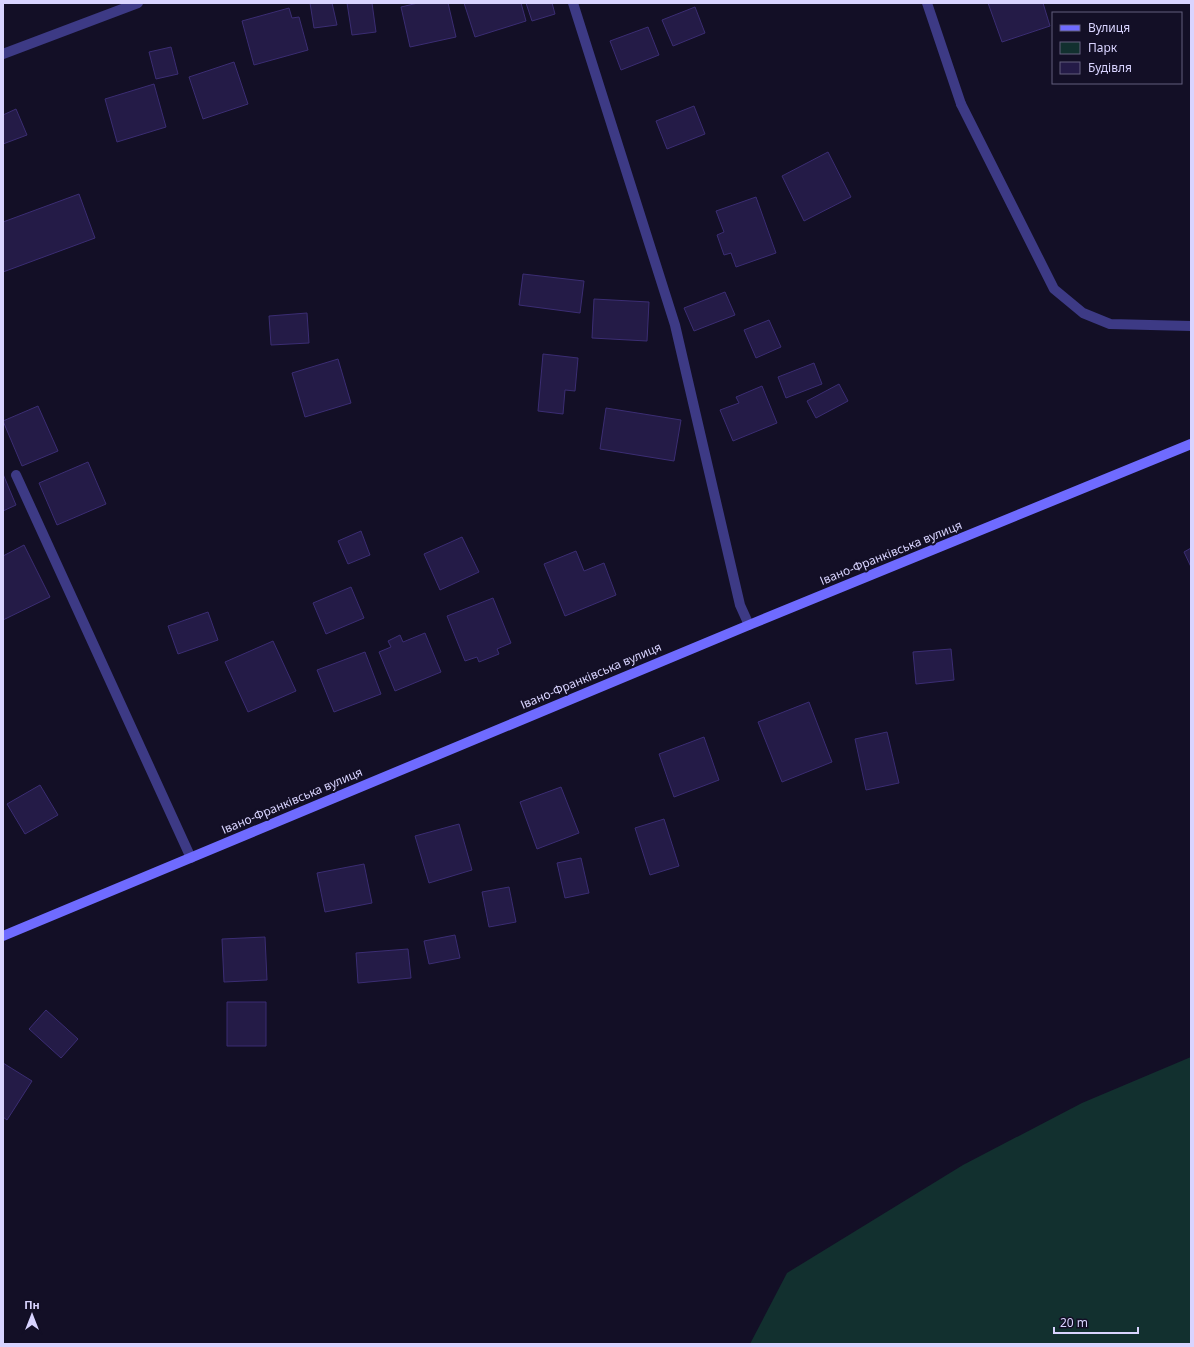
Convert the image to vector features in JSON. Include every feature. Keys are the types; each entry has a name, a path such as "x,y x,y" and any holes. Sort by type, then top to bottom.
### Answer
{"main road":[{"name":"Івано-Франківська вулиця","path":"3,936 749,625 1191,444"}],"street":[{"path":"3,54 138,3"},
{"path":"573,3 675,325 740,605 749,625"},
{"path":"927,3 961,104 1054,289 1083,313 1110,324 1191,326"},
{"path":"16,476 191,858"}],"green space":[{"path":"1191,1057 1191,1344 750,1344 787,1273 963,1165 1082,1103"}],"building":[{"path":"310,3 332,3 337,25 314,28"},
{"path":"347,3 372,3 376,32 352,35"},
{"path":"418,3 448,3 456,37 410,47 401,7"},
{"path":"464,3 521,3 526,21 475,37"},
{"path":"526,3 552,3 555,14 532,21"},
{"path":"988,3 1043,3 1050,26 1002,42"},
{"path":"695,7 705,33 673,46 662,20"},
{"path":"289,8 292,18 299,17 308,50 254,65 242,21"},
{"path":"648,27 659,55 621,70 610,41"},
{"path":"171,47 178,74 156,79 149,52"},
{"path":"234,62 248,104 203,119 189,77"},
{"path":"154,84 166,127 117,142 105,99"},
{"path":"694,106 705,134 667,149 656,121"},
{"path":"16,109 27,135 3,144 3,115"},
{"path":"828,152 851,197 804,221 782,176"},
{"path":"79,194 95,238 3,272 3,222"},
{"path":"756,197 776,253 736,267 731,253 724,255 717,235 724,232 716,211"},
{"path":"523,274 584,281 580,313 519,305"},
{"path":"725,292 735,315 694,331 684,308"},
{"path":"594,299 649,302 647,341 592,338"},
{"path":"307,313 309,343 271,345 269,316"},
{"path":"769,320 781,347 756,358 744,330"},
{"path":"543,354 578,358 575,391 565,390 563,414 538,411"},
{"path":"338,359 351,403 305,417 292,373"},
{"path":"814,363 822,384 786,398 778,377"},
{"path":"839,384 848,401 816,418 807,401"},
{"path":"762,386 777,423 733,441 720,410 739,403 736,397"},
{"path":"38,406 58,451 22,466 3,421"},
{"path":"606,408 681,420 674,461 600,449"},
{"path":"88,462 106,504 57,525 39,483"},
{"path":"3,474 16,505 3,511"},
{"path":"361,531 370,555 348,564 338,541"},
{"path":"462,537 479,572 440,590 424,554"},
{"path":"24,545 50,597 3,620 3,556"},
{"path":"1191,548 1191,567 1184,552"},
{"path":"576,551 584,571 604,563 616,595 565,616 544,564"},
{"path":"351,587 364,618 326,634 313,603"},
{"path":"493,598 511,643 497,649 499,654 479,662 477,657 465,661 447,616"},
{"path":"208,612 218,640 178,654 168,626"},
{"path":"425,633 441,672 395,691 379,652 391,647 388,641 400,635 403,642"},
{"path":"273,641 296,691 248,712 225,662"},
{"path":"951,649 954,680 916,684 913,652"},
{"path":"365,652 381,694 334,712 317,670"},
{"path":"809,702 832,762 782,782 758,722"},
{"path":"887,732 899,783 866,790 855,739"},
{"path":"704,737 719,780 674,797 659,754"},
{"path":"40,785 58,815 25,834 7,804"},
{"path":"561,787 579,833 537,849 520,802"},
{"path":"664,819 679,866 650,875 635,828"},
{"path":"459,824 472,870 429,883 415,836"},
{"path":"581,858 589,893 565,898 557,863"},
{"path":"364,864 372,903 325,912 317,873"},
{"path":"509,887 516,922 489,927 482,892"},
{"path":"455,935 460,958 429,964 424,941"},
{"path":"265,937 267,980 224,982 222,939"},
{"path":"408,949 411,978 358,983 356,953"},
{"path":"227,1002 266,1002 266,1046 227,1046"},
{"path":"46,1010 78,1039 61,1058 29,1029"},
{"path":"3,1063 32,1081 7,1120 3,1117"}]}
